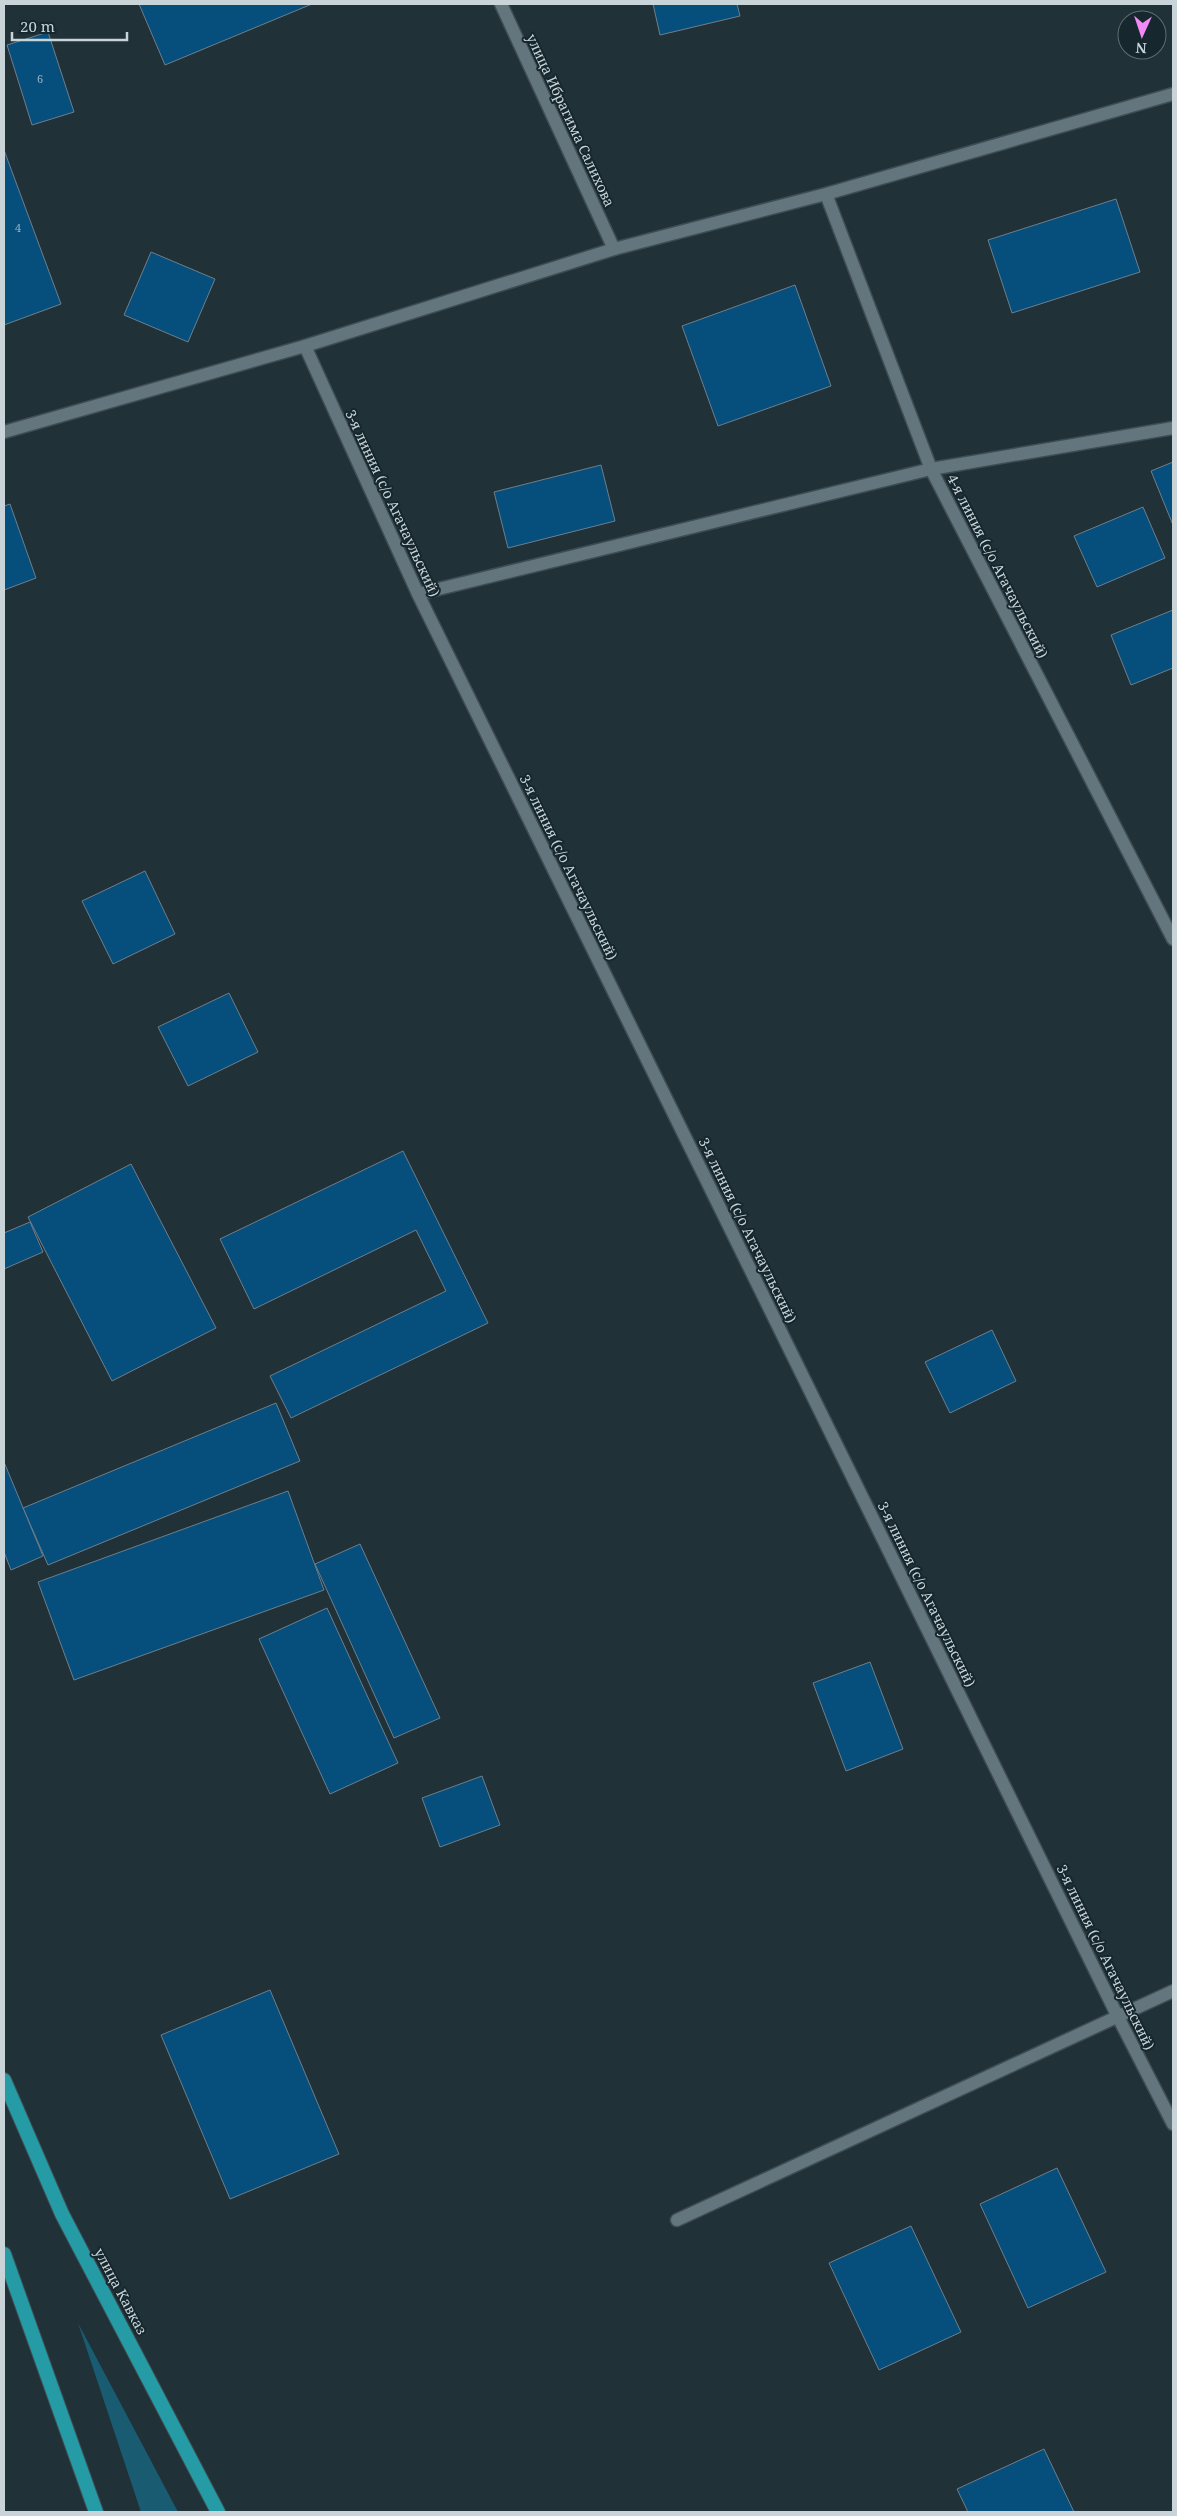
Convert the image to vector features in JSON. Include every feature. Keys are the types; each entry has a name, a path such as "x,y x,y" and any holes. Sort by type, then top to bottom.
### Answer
{"highway":[{"name":"улица Кавказ","path":"4,2080 62,2214 218,2512"},
{"path":"4,2254 96,2512"}],"street":[{"name":"улица Ибрагима Салихова","path":"501,4 614,249"},
{"path":"4,432 305,346 614,249 826,194 1173,94"},
{"name":"4-я линия (с/о Агачаульский)","path":"826,194 931,469 1173,939"},
{"name":"3-я линия (с/о Агачаульский)","path":"305,346 418,594 1118,2017 1173,2124"},
{"path":"418,594 931,469 1173,428"},
{"path":"677,2220 1173,1991"}],"shaded area":[{"path":"78,2323 178,2512 141,2512"}],"building":[{"path":"139,4 312,4 165,65"},
{"path":"653,4 737,4 740,16 660,35"},
{"path":"48,32 74,112 32,125 7,45"},
{"path":"4,150 61,304 4,325"},
{"path":"1116,199 1140,272 1012,313 988,240"},
{"path":"151,252 215,279 188,342 124,315"},
{"path":"795,285 831,386 718,426 682,326"},
{"path":"1173,462 1173,525 1151,471"},
{"path":"601,465 615,521 508,548 494,492"},
{"path":"10,504 36,578 4,590 4,506"},
{"path":"1143,507 1165,558 1097,587 1074,536"},
{"path":"1173,610 1173,668 1131,685 1111,635"},
{"path":"145,871 175,934 113,964 82,901"},
{"path":"229,993 258,1052 188,1086 158,1027"},
{"path":"403,1151 488,1323 291,1418 270,1376 446,1291 416,1230 254,1309 220,1239"},
{"path":"131,1164 216,1328 112,1381 28,1217"},
{"path":"30,1222 43,1252 4,1269 4,1233"},
{"path":"992,1330 1016,1381 950,1413 925,1362"},
{"path":"276,1403 300,1461 48,1565 23,1508"},
{"path":"4,1462 43,1556 11,1570 4,1552"},
{"path":"288,1491 324,1590 74,1680 38,1582"},
{"path":"360,1544 440,1718 394,1738 315,1564"},
{"path":"327,1608 398,1763 330,1794 259,1639"},
{"path":"870,1662 903,1749 846,1771 813,1683"},
{"path":"482,1776 500,1825 440,1847 422,1798"},
{"path":"270,1990 339,2154 230,2199 161,2035"},
{"path":"1057,2168 1106,2272 1028,2308 980,2204"},
{"path":"911,2226 961,2332 879,2370 829,2263"},
{"path":"1044,2449 1074,2512 968,2512 957,2489"}]}
